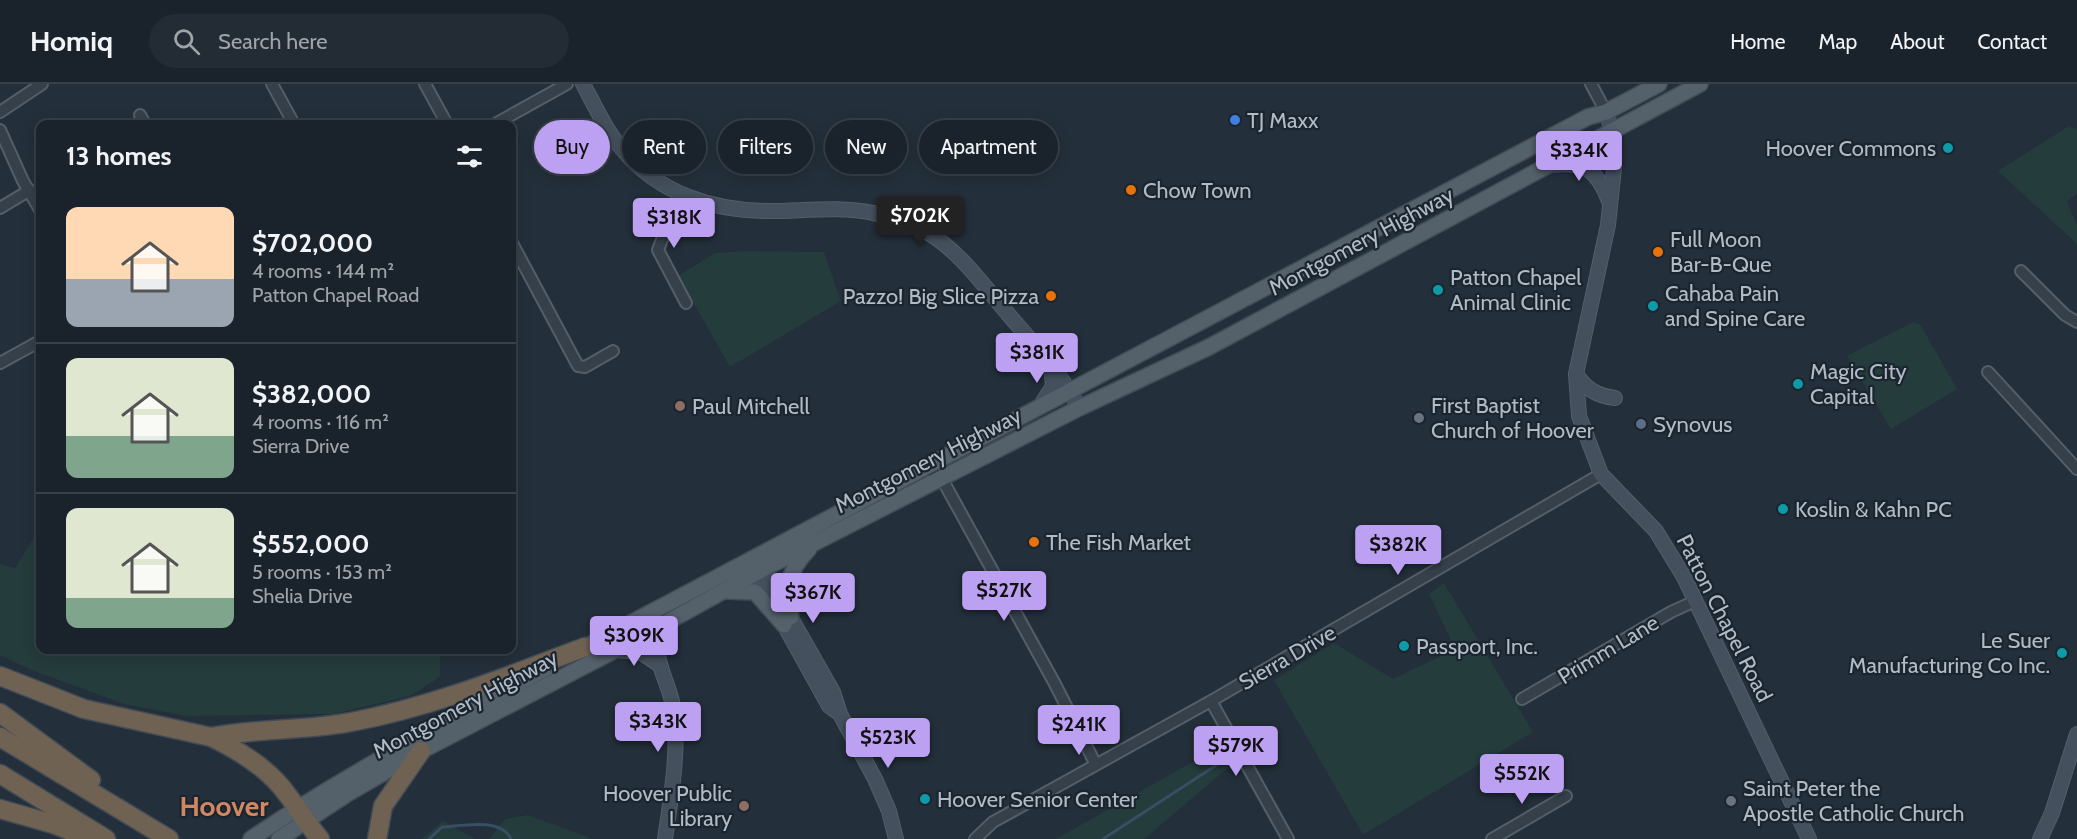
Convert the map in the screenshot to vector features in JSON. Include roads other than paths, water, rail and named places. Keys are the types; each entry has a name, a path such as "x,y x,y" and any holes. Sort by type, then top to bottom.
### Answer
{"highway":[{"path":"211,737 240,731 295,730 349,723 397,712 443,700 585,647"},
{"path":"0,676 84,710 211,737 240,753 268,775 286,792 300,815 320,839"},
{"path":"0,712 93,783 130,816"},
{"path":"0,737 169,839"},
{"path":"377,839 383,806 421,751"},
{"path":"0,774 106,839"},
{"path":"0,809 54,824 91,839"}],"main road":[{"name":"Montgomery Highway","path":"251,839 669,620 928,468 1039,408 1588,117 1606,112 1659,84"},
{"name":"Montgomery Highway","path":"279,839 300,815 432,730 585,647 756,567 814,543 1079,408 1218,342 1700,84"},
{"path":"787,621 790,573 814,543"},
{"path":"720,592 755,592 787,621"}],"street":[{"path":"0,112 42,84"},
{"path":"272,84 292,120"},
{"path":"425,84 445,120"},
{"path":"502,120 567,84"},
{"path":"583,84 623,151 647,174 680,194 722,208 744,211 860,211 908,223 926,231 959,257 1050,364 1079,408"},
{"path":"1591,84 1606,112"},
{"name":"Patton Chapel Road","path":"1606,112 1612,130 1614,168 1608,225 1576,374 1579,416 1601,474 1656,531 1684,577 1809,839"},
{"path":"0,130 36,202"},
{"path":"1547,165 1572,163 1584,166 1604,189 1610,204"},
{"path":"0,208 30,190"},
{"path":"680,194 658,250 686,303"},
{"path":"516,250 578,366 585,367 613,351"},
{"path":"2022,270 2065,315 2077,322"},
{"path":"0,363 36,343"},
{"path":"1039,408 1053,386 1050,364"},
{"path":"1988,372 2077,469"},
{"path":"1576,374 1583,385 1593,392 1615,398"},
{"path":"928,468 942,479 1055,684 1095,764"},
{"name":"Sierra Drive","path":"975,839 993,822 1211,701 1601,474"},
{"path":"756,567 787,621 833,692 840,714 875,779 889,811 896,839"},
{"name":"Primm Lane","path":"1522,699 1671,612 1695,602"},
{"path":"665,839 673,768 674,710 660,665 657,638 669,620"},
{"path":"614,650 640,652 660,665"},
{"path":"1211,701 1288,839"},
{"path":"2040,839 2052,813 2077,734"},
{"path":"1492,839 1566,796"}],"waterway":[{"path":"1103,839 1218,764"},
{"path":"429,839 442,827 480,824 499,828 511,839"}],"place":[{"name":"TJ Maxx","path":"1235,120"},
{"name":"Hoover Commons","path":"1948,148"},
{"name":"Chow Town","path":"1131,190"},
{"name":"Full Moon Bar-B-Que","path":"1658,252"},
{"name":"Patton Chapel Animal Clinic","path":"1438,290"},
{"name":"Pazzo! Big Slice Pizza","path":"1051,296"},
{"name":"Cahaba Pain and Spine Care","path":"1653,306"},
{"name":"Magic City Capital","path":"1798,384"},
{"name":"Paul Mitchell","path":"680,406"},
{"name":"First Baptist Church of Hoover","path":"1419,418"},
{"name":"Synovus","path":"1641,424"},
{"name":"Koslin & Kahn PC","path":"1783,509"},
{"name":"The Fish Market","path":"1034,542"},
{"name":"Passport, Inc.","path":"1404,646"},
{"name":"Le Suer Manufacturing Co Inc.","path":"2062,653"},
{"name":"Hoover Senior Center","path":"925,799"},
{"name":"Saint Peter the Apostle Catholic Church","path":"1731,801"},
{"name":"Hoover Public Library","path":"744,806"}],"district":[{"name":"Hoover","path":"224,806"}]}
